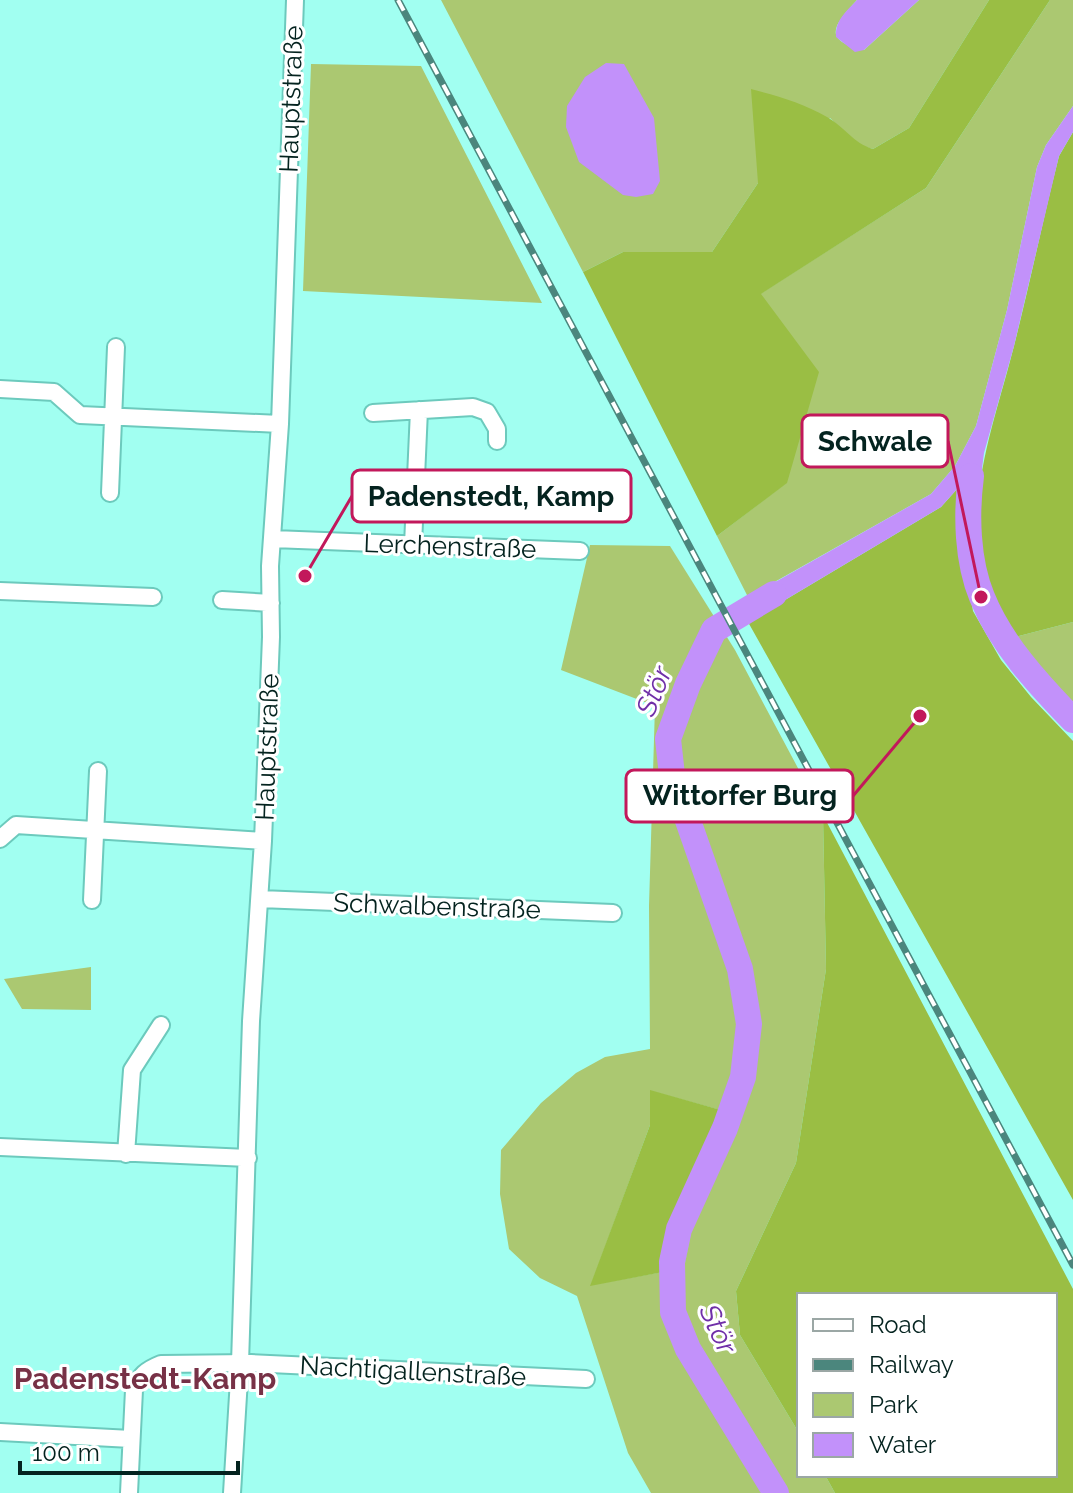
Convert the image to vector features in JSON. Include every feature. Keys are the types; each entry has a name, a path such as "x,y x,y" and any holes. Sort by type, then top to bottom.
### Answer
{"street":[{"name":"Hauptstraße","path":"232,1493 240,1363 251,1021 263,841 270,566 280,424 295,0"},
{"path":"110,493 116,347"},
{"path":"0,389 54,392 80,415 280,424"},
{"path":"373,413 473,407 487,412 497,429 497,441"},
{"path":"413,545 419,410"},
{"name":"Lerchenstraße","path":"273,539 580,551"},
{"path":"0,591 153,597"},
{"path":"222,600 271,603"},
{"path":"92,900 98,771"},
{"path":"0,839 16,825 263,841"},
{"name":"Schwalbenstraße","path":"260,899 613,913"},
{"path":"126,1154 132,1070 161,1025"},
{"path":"0,1147 248,1158"},
{"name":"Nachtigallenstraße","path":"131,1439 134,1390 140,1376 161,1364 240,1363 586,1379"},
{"path":"0,1432 131,1439 129,1493"}],"green space":[{"path":"441,0 857,0 842,17 836,31 842,41 864,50 919,0 989,0 909,128 873,149 858,145 830,118 758,183 712,252 623,252 583,272"},
{"path":"989,0 1050,0 926,188 761,294 819,372 787,483 717,536 583,272 623,252 712,252 758,183 751,89 818,112 873,149 909,128"},
{"path":"1050,0 1073,0 1073,106 1046,145 1037,167 1007,310 976,426 955,466 931,494 748,597 717,536 786,483 760,294 926,188"},
{"path":"311,64 421,66 542,303 303,291"},
{"path":"1073,132 1073,622 1015,637 992,600 981,570 977,531 981,477 1059,156"},
{"path":"962,487 960,535 973,611 1001,660 1073,741 1073,1200 748,622 941,507"},
{"path":"590,545 670,546 735,650 823,815 826,969 796,1163 736,1291 740,1335 797,1430 797,1477 826,1477 835,1493 651,1493 628,1453 577,1296 540,1278 509,1249 500,1194 501,1150 541,1103 576,1073 605,1057 650,1049 649,906 655,706 561,670","holes":["651,1091 742,1116 693,1223 684,1268 591,1285 650,1125"]},
{"path":"1073,622 1073,720 1011,649 1015,637"},
{"path":"823,815 1073,1289 1073,1493 835,1493 826,1477 1057,1477 1057,1293 797,1293 797,1430 740,1335 736,1291 796,1163 826,969"},
{"path":"91,967 91,1010 22,1009 4,979"},
{"path":"650,1090 742,1116 693,1223 684,1268 590,1286 650,1125"}],"water":[{"path":"857,0 919,0 864,50 855,52 836,37 836,31 842,17"},
{"path":"606,63 624,64 654,118 660,181 653,194 636,197 623,195 579,162 566,127 567,106 585,77"},
{"path":"1073,106 1073,132 1059,156 1014,346 984,453 977,508 962,509 962,488 958,488 941,507 748,622 738,603 931,494 955,466 976,426 1007,310 1037,167 1046,145"}],"waterway":[{"path":"971,476 969,537 973,568 982,597 1010,647 1073,720"},
{"name":"Stör","path":"774,594 714,630 688,684 668,739 672,775 740,969 749,1024 743,1077 725,1128 679,1229 672,1262 673,1312 688,1349 776,1493"}],"railway":[{"path":"398,0 1073,1265"}],"place":[{"name":"Padenstedt, Kamp","path":"305,576"},
{"name":"Schwale","path":"981,597"},
{"name":"Wittorfer Burg","path":"920,716"}],"district":[{"name":"Padenstedt-Kamp","path":"145,1378"}]}
